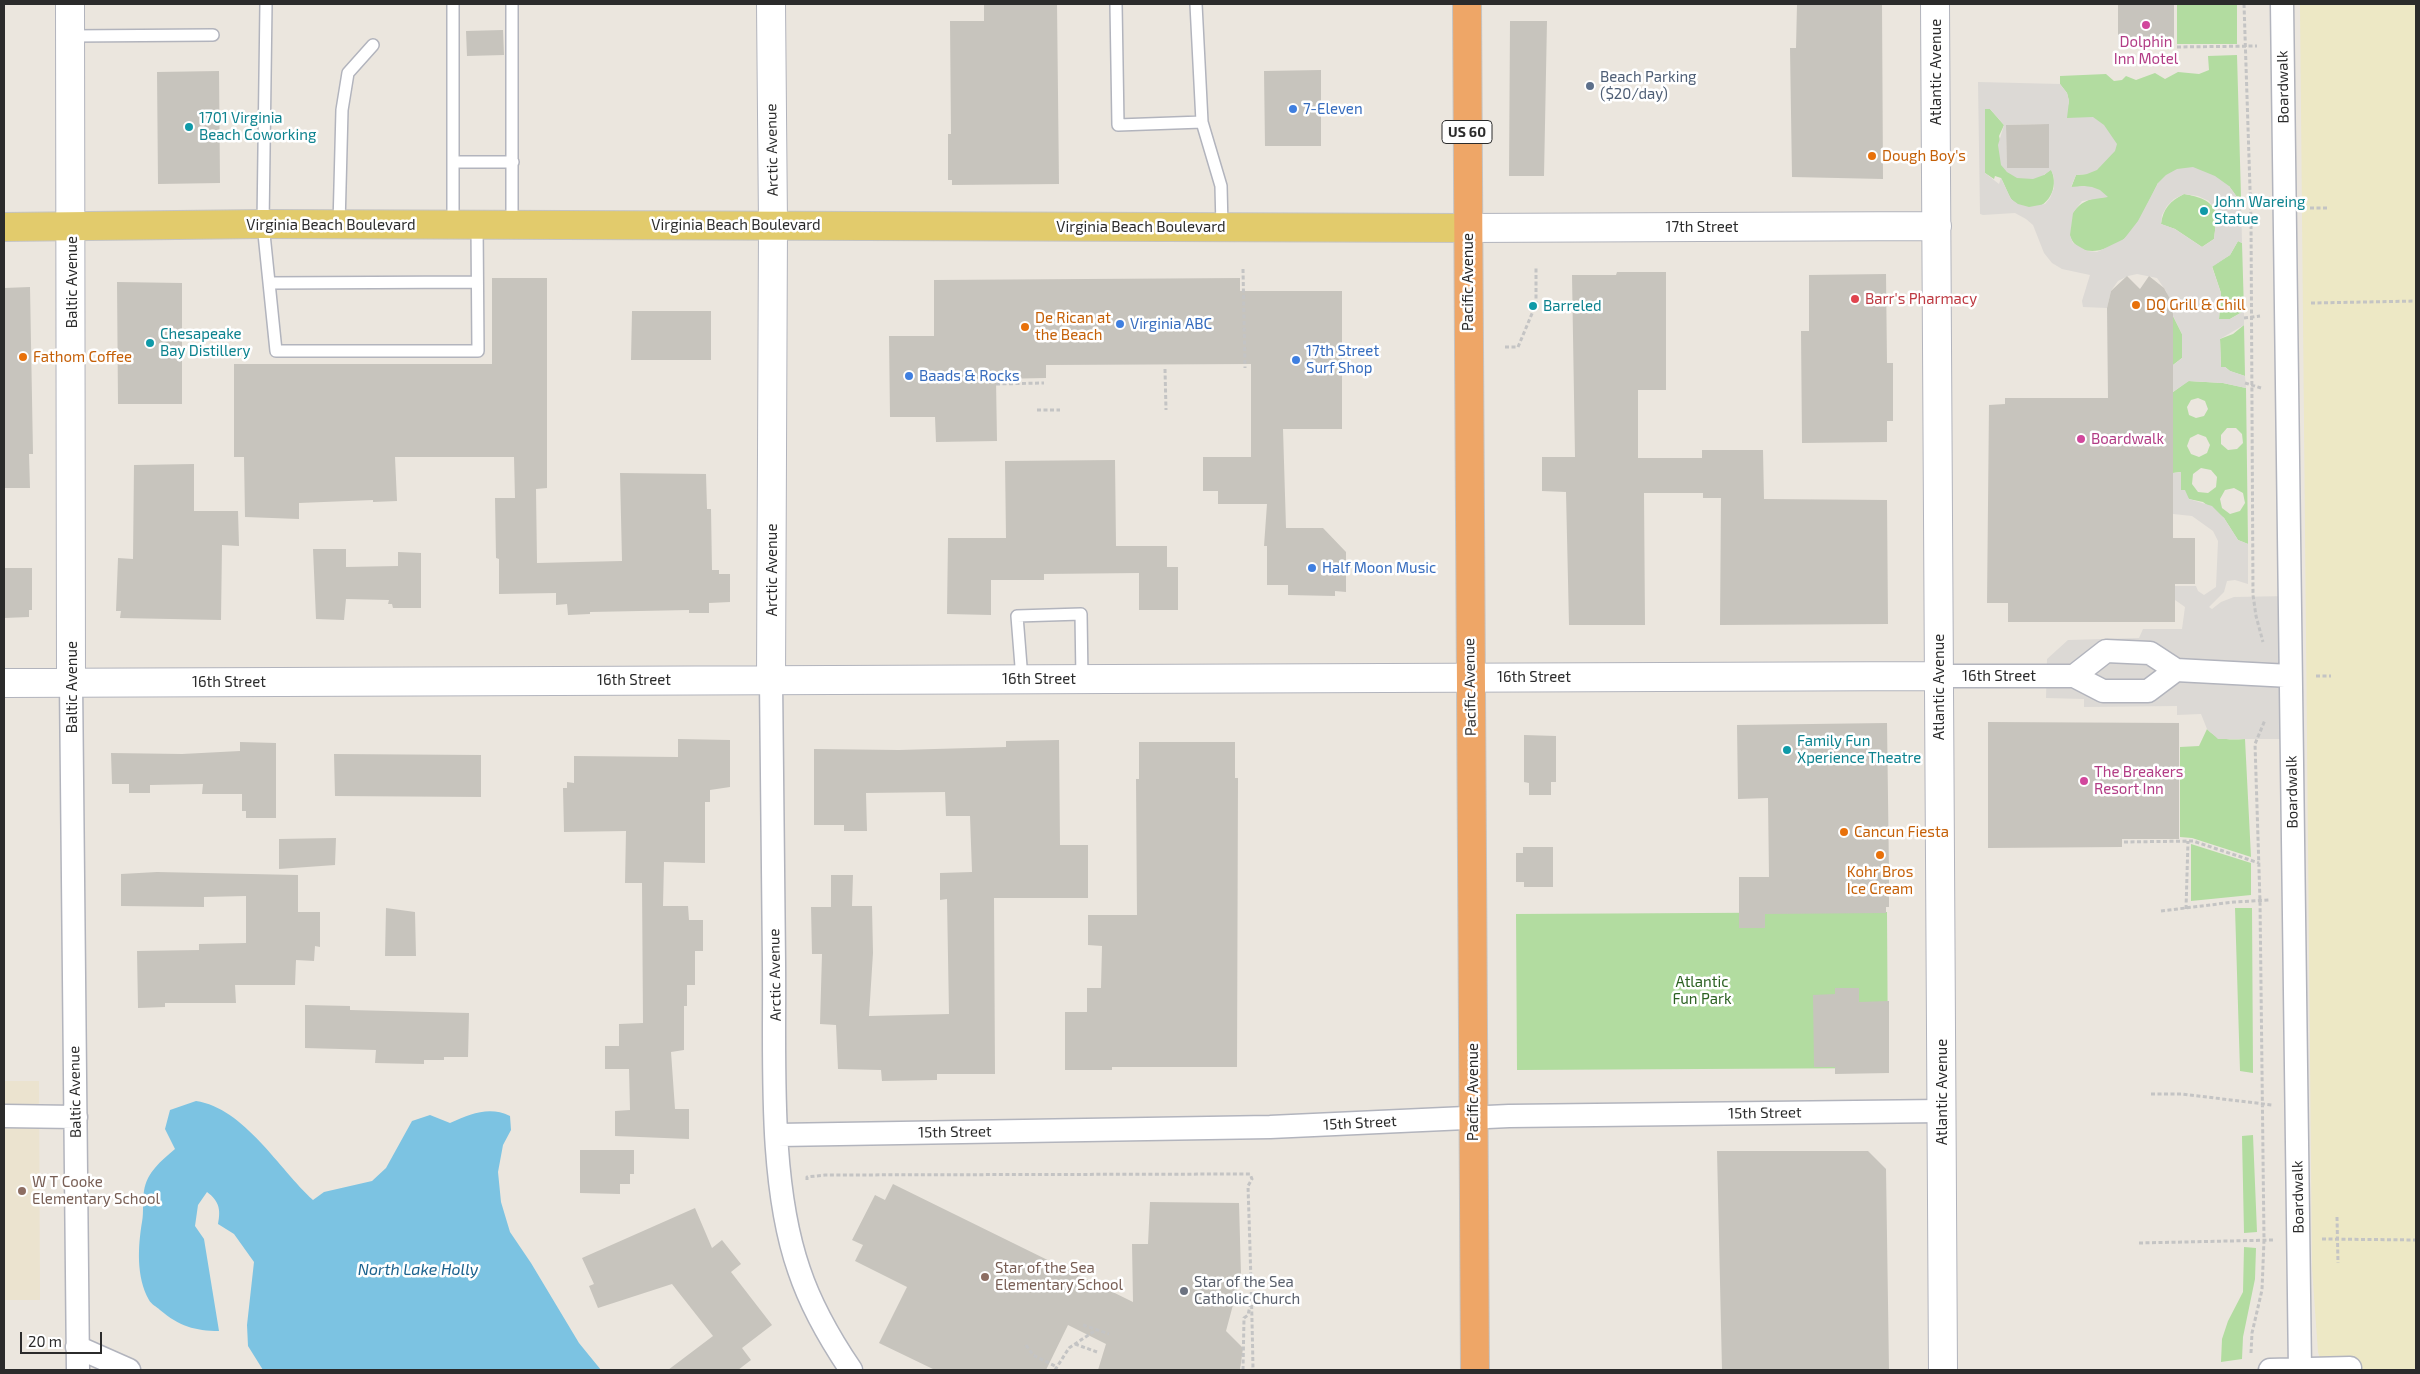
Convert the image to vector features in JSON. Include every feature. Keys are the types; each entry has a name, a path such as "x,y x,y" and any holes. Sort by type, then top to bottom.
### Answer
{"highway":[{"name":"Pacific Avenue","path":"1467,4 1475,1370"}],"main road":[{"name":"Virginia Beach Boulevard","path":"4,227 263,224 1468,228"}],"street":[{"name":"Baltic Avenue","path":"70,4 72,226 71,682 78,1370"},
{"name":"Arctic Avenue","path":"771,4 773,226 772,680 778,1135 784,1210 798,1270 809,1298 832,1342 851,1370"},
{"name":"Atlantic Avenue","path":"1935,4 1943,1370"},
{"name":"Boardwalk","path":"2282,4 2300,1370"},
{"name":"17th Street","path":"1468,228 1937,226"},
{"path":"2074,676 2106,651 2150,653 2176,670 2290,676"},
{"name":"16th Street","path":"4,683 2074,676 2103,690 2148,691 2176,670"},
{"name":"15th Street","path":"778,1135 1270,1127 1474,1118 1942,1111"},
{"path":"4,1116 76,1117"},
{"path":"78,1347 129,1370"},
{"path":"2270,1370 2350,1368"}],"lane":[{"path":"266,4 263,224 276,351 478,351 477,282 453,162 453,4"},
{"path":"512,4 512,225"},
{"path":"1116,4 1118,125 1202,122"},
{"path":"1196,4 1202,122 1221,186 1222,227"},
{"path":"70,36 213,35"},
{"path":"339,225 342,110 348,73 373,45"},
{"path":"453,162 513,162"},
{"path":"269,284 477,282"},
{"path":"1022,679 1017,616 1081,614 1082,679"}],"path":[{"path":"2178,47 2283,45"},
{"path":"2308,208 2327,208"},
{"path":"1505,347 1518,347 1536,304 1536,268"},
{"path":"1243,270 1245,368"},
{"path":"2311,303 2416,301"},
{"path":"1165,369 1166,410"},
{"path":"996,384 1044,383"},
{"path":"1037,410 1060,410"},
{"path":"2313,676 2331,676"},
{"path":"2186,909 2188,841"},
{"path":"2124,842 2188,841 2259,863"},
{"path":"2161,911 2234,902 2293,900"},
{"path":"2151,1094 2182,1094 2262,1104 2296,1105"},
{"path":"808,1184 807,1178 825,1175 1250,1174 1252,1179 1248,1186 1253,1370"},
{"path":"2336,1217 2338,1263"},
{"path":"2139,1243 2298,1239 2416,1240"},
{"path":"1243,1370 1244,1318 1248,1315 1250,1303"},
{"path":"1083,1326 1109,1334"},
{"path":"1026,1345 1033,1355 1056,1369 1074,1344 1096,1330"},
{"path":"1074,1344 1097,1352"}],"shaded area":[{"path":"1978,82 2060,84 2067,93 2069,101 2067,118 2093,117 2104,125 2117,144 2115,151 2097,170 2087,174 2076,175 2071,187 2092,187 2100,190 2108,197 2082,201 2073,213 2070,235 2073,243 2087,251 2097,252 2124,239 2138,221 2158,183 2166,175 2177,169 2193,167 2215,176 2229,186 2237,197 2241,197 2242,243 2238,241 2230,255 2212,267 2221,293 2219,319 2230,319 2244,311 2244,325 2220,339 2221,367 2245,376 2246,388 2223,383 2189,381 2173,392 2173,365 2182,358 2182,334 2173,316 2166,291 2157,278 2137,274 2128,276 2118,281 2111,291 2107,308 2083,307 2082,301 2090,275 2062,269 2052,263 2044,253 2033,225 2026,219 2015,213 1980,214","holes":["1985,109 1990,109 2004,125 1998,145 2001,165 2007,172 2017,178 2033,179 2051,170 2054,177 2054,188 2045,204 2029,207 2018,204 2011,199 2001,178 1999,184 1985,173","2048,124 2049,168 2007,168 2006,125","2184,194 2198,196 2209,201 2217,214 2214,239 2202,247 2175,229 2161,224 2162,215 2174,199"]},
{"path":"2181,472 2181,490 2185,490 2189,499 2212,506 2224,518 2238,540 2248,544 2248,584 2235,580 2227,581 2224,592 2209,607 2212,609 2221,602 2234,597 2289,596 2291,739 2218,739 2207,729 2201,714 2177,715 2177,706 2084,707 2084,699 2046,698 2047,659 2068,640 2139,638 2143,629 2182,629 2185,607 2175,600 2175,586 2196,586 2198,591 2204,595 2216,587 2218,541 2213,531 2192,516 2173,514 2173,473"},
{"name":"W T Cooke Elementary School","path":"4,1081 39,1081 40,1300 4,1300"}],"green space":[{"path":"2237,4 2237,44 2177,44 2177,5"},
{"path":"2237,55 2241,197 2237,197 2229,186 2158,183 2139,221 2122,240 2107,248 2091,251 2079,248 2072,240 2069,229 2070,218 2077,208 2089,200 2107,197 2084,186 2071,188 2076,175 2087,174 2066,115 2069,101 2067,93 2060,84 2060,76 2106,74 2114,81 2122,80 2126,76 2136,80 2155,73 2165,79 2178,72 2199,74 2209,70 2208,56"},
{"path":"1984,109 1990,109 2004,125 1999,136 2007,172 2044,175 2051,169 2054,179 2053,188 2045,203 2038,207 2029,208 2021,206 2012,200 2001,178 1995,176 1994,179 1985,173"},
{"path":"2184,194 2207,202 2217,214 2214,239 2202,247 2175,229 2161,224 2163,214 2168,206"},
{"path":"2238,241 2242,243 2244,311 2230,319 2219,319 2221,293 2212,266 2230,255"},
{"path":"2173,316 2182,334 2182,358 2173,365"},
{"path":"2244,325 2245,376 2221,367 2220,339 2233,334"},
{"path":"2188,381 2223,383 2246,388 2248,544 2238,540 2224,518 2203,502 2189,499 2181,491 2181,472 2173,473 2173,392","holes":["2198,398 2205,401 2208,409 2204,416 2196,418 2189,415 2187,407 2191,400","2227,428 2236,428 2242,434 2243,443 2237,449 2228,450 2221,444 2221,435","2198,434 2206,437 2210,445 2207,453 2199,457 2191,454 2187,446 2190,438","2201,468 2211,470 2217,477 2216,487 2208,493 2198,492 2192,484 2193,474","2234,488 2243,493 2245,503 2240,511 2230,514 2222,508 2220,499 2225,490"]},
{"path":"2207,729 2220,738 2245,739 2251,857 2192,838 2180,837 2180,747 2199,746"},
{"path":"2191,844 2251,863 2251,895 2191,901"},
{"path":"2235,908 2252,908 2253,1073 2240,1071"},
{"name":"Atlantic Fun Park","path":"1887,912 1888,1068 1517,1070 1516,914"},
{"path":"2253,1135 2257,1232 2244,1233 2242,1136"},
{"path":"2244,1247 2256,1248 2255,1279 2243,1337 2242,1359 2221,1362 2222,1339 2228,1321 2243,1292"}],"sand":[{"path":"2300,4 2416,4 2416,1370 2324,1370 2318,1352 2312,1268"}],"water":[{"name":"North Lake Holly","path":"196,1101 213,1106 230,1115 245,1127 313,1200 324,1192 372,1181 386,1168 412,1121 430,1115 450,1123 487,1111 510,1116 511,1130 503,1145 498,1172 501,1202 510,1232 579,1343 601,1370 263,1370 248,1346 247,1325 254,1262 234,1234 218,1224 217,1202 207,1192 198,1205 195,1226 204,1239 219,1331 202,1330 174,1320 150,1301 142,1281 139,1251 143,1218 143,1195 151,1173 175,1149 165,1129 170,1110"}],"building":[{"path":"984,4 1057,4 1059,184 952,185 952,180 948,180 948,134 951,134 950,21 984,21"},
{"path":"1797,4 1882,4 1883,179 1792,177 1790,48 1796,48"},
{"name":"Dolphin Inn Motel","path":"2118,4 2174,4 2174,47 2118,47"},
{"path":"1510,21 1547,21 1544,176 1509,176"},
{"path":"503,30 504,55 467,56 466,31"},
{"name":"7-Eleven","path":"1321,70 1321,146 1265,146 1264,71"},
{"name":"1701 Virginia Beach Coworking","path":"219,71 220,183 158,184 157,72"},
{"path":"2049,124 2049,168 2007,168 2006,125"},
{"path":"1617,272 1666,272 1666,390 1638,390 1638,458 1702,458 1702,450 1763,450 1764,499 1887,500 1888,624 1720,625 1721,498 1703,498 1703,493 1644,493 1645,625 1569,625 1566,492 1542,491 1542,457 1575,457 1572,275 1616,275"},
{"path":"1886,274 1887,363 1893,363 1893,421 1887,421 1887,442 1802,443 1801,331 1809,331 1809,275"},
{"name":"Boardwalk","path":"2127,276 2140,289 2149,276 2164,288 2170,299 2173,314 2173,538 2195,538 2195,584 2175,584 2175,622 2008,622 2008,603 1987,603 1989,405 2005,404 2005,398 2108,398 2107,308 2111,291"},
{"path":"492,278 547,278 547,488 536,489 537,563 622,561 620,473 706,474 707,509 711,509 712,570 719,570 719,574 730,574 730,602 709,603 709,613 689,613 689,610 590,612 590,614 568,615 567,604 556,605 556,593 499,594 495,498 515,498 514,457 395,457 397,501 299,503 299,519 245,517 244,457 234,457 234,364 492,364"},
{"path":"1240,278 1240,291 1342,291 1342,429 1283,429 1286,528 1323,528 1346,552 1346,592 1335,591 1335,596 1288,595 1288,585 1267,585 1267,546 1264,546 1267,504 1218,504 1218,491 1203,491 1203,457 1251,457 1251,364 1046,365 1046,378 996,379 997,441 936,442 935,417 890,417 889,336 934,336 934,280"},
{"name":"Chesapeake Bay Distillery","path":"117,282 182,283 182,404 118,404"},
{"path":"30,287 33,454 29,454 30,488 5,488 4,288"},
{"path":"632,311 711,311 711,360 631,360"},
{"path":"1115,460 1116,546 1167,546 1167,567 1178,567 1178,610 1139,610 1139,573 1044,574 1044,580 991,580 991,615 947,614 948,538 1006,538 1005,461"},
{"path":"194,464 194,511 238,511 239,546 222,545 221,620 120,618 121,611 116,611 118,558 133,559 134,465"},
{"path":"313,549 346,549 346,567 398,566 398,552 421,553 421,608 393,608 392,604 388,604 389,600 346,599 344,620 316,619"},
{"path":"4,568 32,568 32,610 29,610 29,617 4,618"},
{"name":"The Breakers Resort Inn","path":"1988,722 2179,723 2179,839 2122,839 2122,847 1988,848"},
{"path":"1887,723 1889,907 1886,907 1886,913 1765,914 1765,928 1739,928 1739,877 1769,877 1768,798 1738,799 1737,725"},
{"path":"1524,735 1556,736 1556,782 1551,782 1551,795 1529,795 1529,783 1524,782"},
{"path":"678,739 730,740 730,787 710,790 710,802 705,802 705,863 664,862 663,906 688,906 689,920 703,920 703,951 695,951 695,985 687,985 687,1006 684,1006 684,1050 671,1052 675,1109 689,1109 689,1139 615,1136 615,1111 630,1110 629,1069 605,1069 605,1046 619,1046 619,1024 643,1023 642,883 625,883 626,831 564,832 563,788 567,788 567,782 574,783 574,756 678,757"},
{"path":"1059,740 1060,845 1088,845 1088,898 994,898 995,1074 937,1074 937,1080 882,1081 881,1070 838,1069 836,1025 820,1024 822,954 812,954 811,907 831,907 831,875 853,875 852,906 872,906 873,953 869,1016 949,1014 947,899 940,900 940,873 972,872 970,816 946,816 945,792 866,793 867,831 844,831 844,825 814,825 814,749 899,750 1006,747 1006,741"},
{"path":"240,742 276,743 276,818 246,818 246,811 242,811 242,794 202,794 203,784 150,785 150,793 129,793 129,784 112,784 111,753 182,754 240,751"},
{"path":"1139,742 1235,742 1235,778 1238,778 1237,1067 1112,1067 1112,1070 1065,1070 1065,1012 1087,1012 1087,988 1101,988 1102,946 1088,945 1088,915 1137,915 1136,779 1139,779"},
{"path":"334,754 481,755 481,797 335,796"},
{"path":"336,838 335,865 279,869 279,839"},
{"path":"1523,847 1553,847 1553,887 1524,887 1524,882 1516,882 1516,853 1523,853"},
{"path":"157,872 298,875 298,912 320,912 320,947 315,946 314,961 296,960 295,985 235,985 236,1003 165,1003 165,1007 138,1008 137,951 199,950 199,944 246,943 246,896 204,897 204,907 121,906 121,874"},
{"path":"386,908 415,912 416,956 385,956"},
{"path":"1835,988 1859,988 1859,1002 1889,1001 1889,1073 1835,1074 1835,1067 1814,1067 1813,995 1835,994"},
{"path":"305,1005 350,1006 350,1010 469,1013 468,1057 444,1057 444,1060 424,1060 424,1064 375,1063 376,1050 305,1048"},
{"path":"580,1150 634,1150 634,1174 630,1174 630,1184 620,1184 620,1194 580,1193"},
{"path":"1717,1151 1868,1151 1886,1169 1889,1370 1722,1370"},
{"path":"893,1184 1133,1302 1132,1244 1148,1244 1150,1202 1239,1203 1241,1275 1226,1331 1243,1348 1240,1370 1098,1370 1106,1344 1068,1325 1046,1370 935,1370 879,1343 907,1287 855,1261 863,1245 852,1240 875,1195 885,1200"},
{"path":"695,1208 712,1248 722,1240 741,1264 731,1272 772,1325 742,1348 751,1360 738,1370 668,1370 713,1336 672,1284 598,1308 589,1286 594,1284 582,1258"}],"place":[{"name":"Dolphin Inn Motel","path":"2146,25"},
{"name":"Beach Parking ($20/day)","path":"1590,86"},
{"name":"7-Eleven","path":"1293,109"},
{"name":"1701 Virginia Beach Coworking","path":"189,127"},
{"name":"Dough Boy's","path":"1872,156"},
{"name":"John Wareing Statue","path":"2204,211"},
{"name":"Barr's Pharmacy","path":"1855,299"},
{"name":"DQ Grill & Chill","path":"2136,305"},
{"name":"Barreled","path":"1533,306"},
{"name":"Virginia ABC","path":"1120,324"},
{"name":"De Rican at the Beach","path":"1025,327"},
{"name":"Chesapeake Bay Distillery","path":"150,343"},
{"name":"Fathom Coffee","path":"23,357"},
{"name":"17th Street Surf Shop","path":"1296,360"},
{"name":"Baads & Rocks","path":"909,376"},
{"name":"Boardwalk","path":"2081,439"},
{"name":"Half Moon Music","path":"1312,568"},
{"name":"Family Fun Xperience Theatre","path":"1787,750"},
{"name":"The Breakers Resort Inn","path":"2084,781"},
{"name":"Cancun Fiesta","path":"1844,832"},
{"name":"Kohr Bros Ice Cream","path":"1880,855"},
{"name":"W T Cooke Elementary School","path":"22,1191"},
{"name":"Star of the Sea Elementary School","path":"985,1277"},
{"name":"Star of the Sea Catholic Church","path":"1184,1291"}]}
